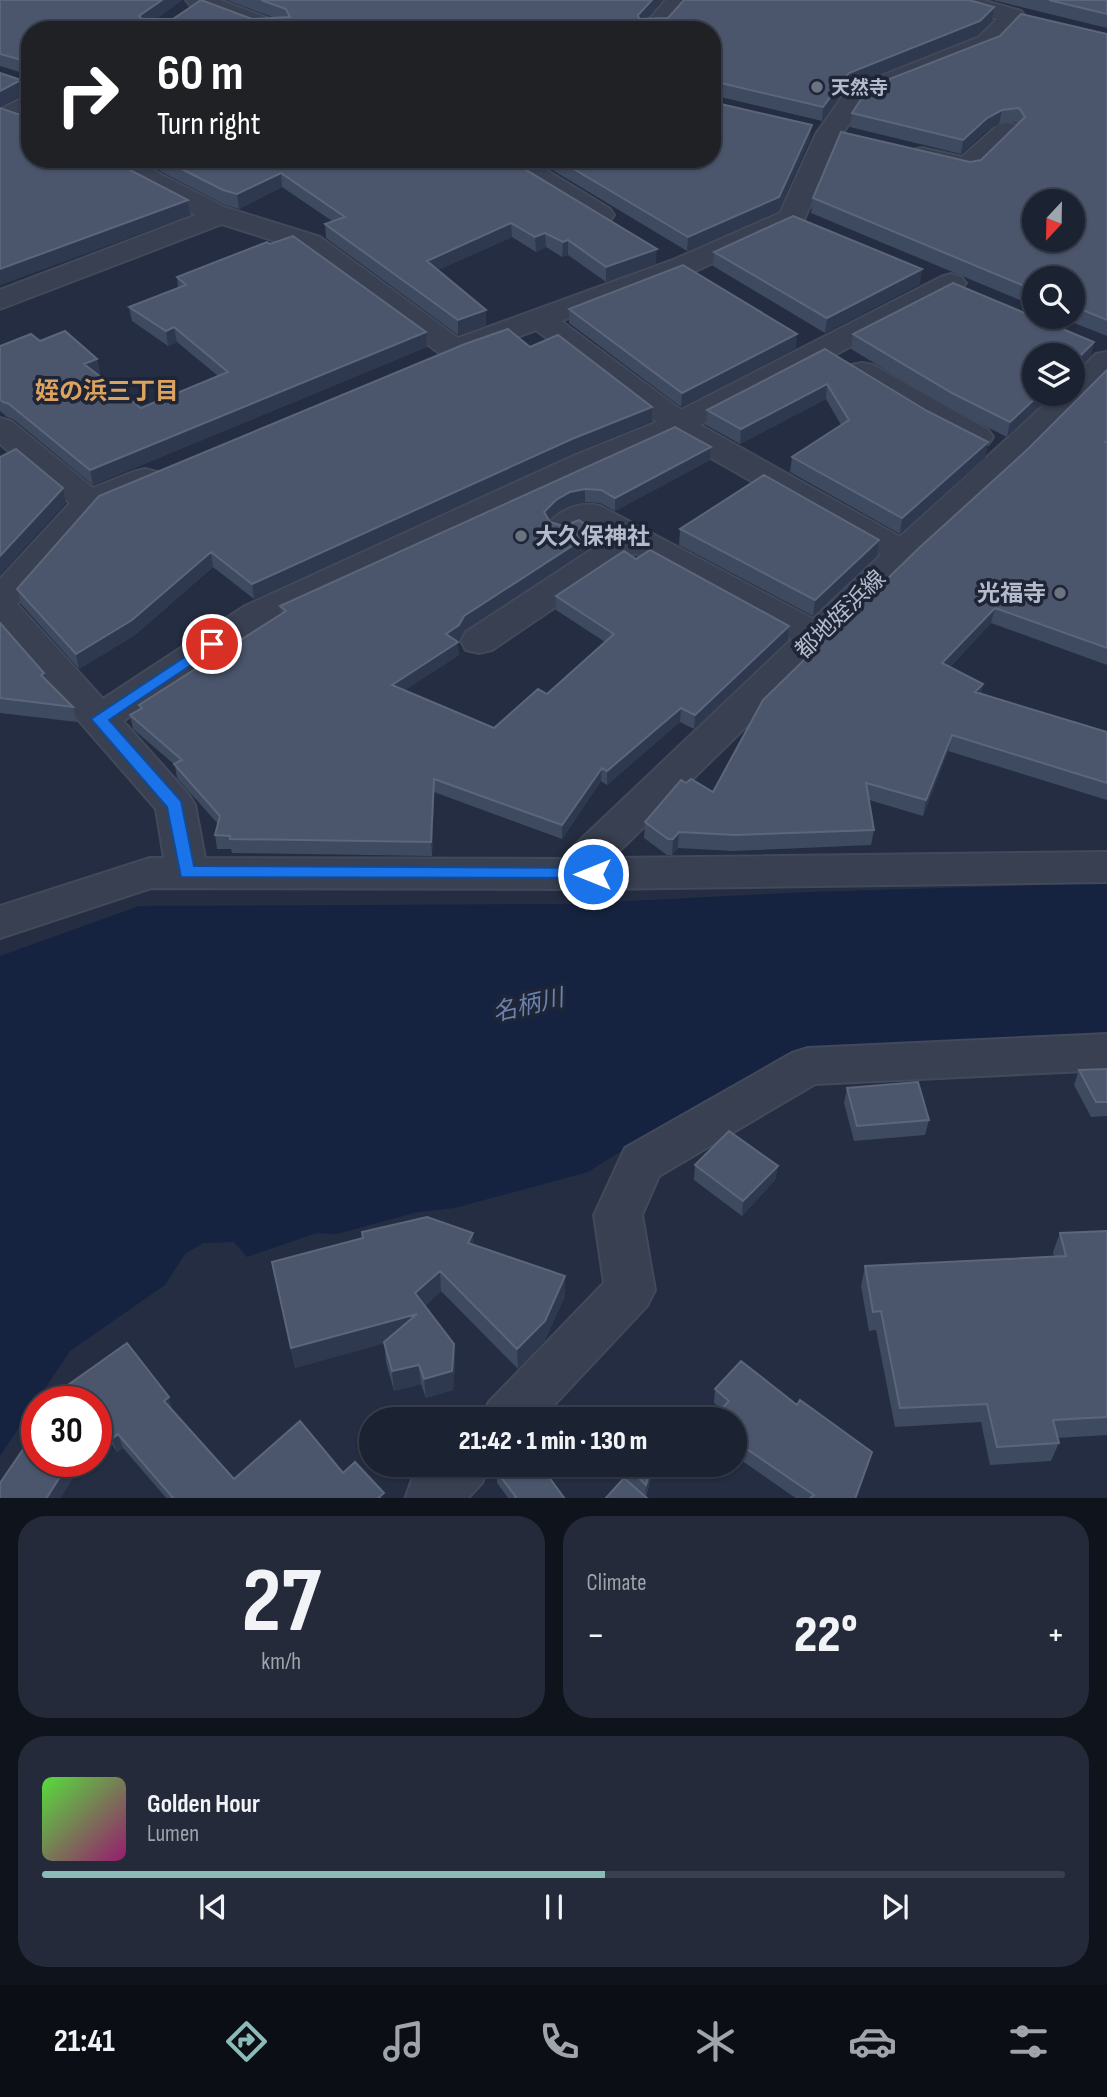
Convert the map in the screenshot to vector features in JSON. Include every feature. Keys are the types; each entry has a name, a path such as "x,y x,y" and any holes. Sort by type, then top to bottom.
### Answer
{"street":[{"path":"660,21 679,0"},
{"path":"128,168 221,215 310,243 442,355 540,319 695,273 804,223 829,134 858,94 988,42 1027,19 956,0"},
{"path":"193,5 247,21"},
{"path":"21,98 10,114 21,118"},
{"path":"892,149 967,166 1007,131"},
{"path":"524,168 695,273"},
{"path":"0,300 221,215"},
{"path":"99,719 258,614 585,463 676,425 825,350 963,288 915,268"},
{"path":"540,319 672,418 676,425 903,553"},
{"path":"790,329 937,417 1011,454"},
{"name":"都地姪浜線","path":"593,874 588,858 903,553 1011,454 1099,350"},
{"path":"0,428 89,502"},
{"path":"0,601 89,502 165,471"},
{"path":"564,526 588,513 818,636"},
{"path":"479,640 633,538"},
{"path":"0,607 175,805 187,872"},
{"path":"0,922 150,873 593,874 1107,867"},
{"path":"518,1407 630,1290 618,1215 642,1162 808,1066 1107,1052"},
{"path":"432,1498 452,1477"}],"water":[{"name":"名柄川","path":"1107,883 1107,1041 801,1057 613,1156 588,1172 455,1208 417,1212 337,1234 317,1233 247,1257 234,1242 203,1243 185,1254 165,1285 70,1351 47,1386 21,1386 21,1424 0,1456 0,956 139,906 569,904 809,892"}],"building":[{"path":"0,0 162,0 139,16 142,19 173,19 201,0 252,19 290,17 286,9 261,0 652,0 638,15 639,19 668,18 684,0 969,0 994,7 980,21 849,73 823,107 721,83 721,21 21,21 21,60 0,54"},
{"path":"1049,0 1107,0 1107,14"},
{"path":"1021,14 1107,34 1107,320 1085,311 1085,266 1022,266 1022,285 813,198 841,132 970,162 981,160 1025,117 1019,108 1002,110 987,118 963,140 852,113 869,87 1000,36"},
{"path":"0,73 21,80 0,91"},
{"path":"721,104 812,125 779,197 688,237 572,168 721,168"},
{"path":"0,108 21,115 21,168 126,168 188,200 0,269"},
{"path":"180,168 523,168 657,249 606,267 568,240 563,242 545,233 535,237 511,223 427,261 486,310 458,320 325,224 345,217 281,173 237,194 223,190"},
{"path":"793,216 922,269 827,318 714,252"},
{"path":"293,236 426,332 90,470 0,399 0,346 31,334 40,341 65,331 97,359 84,364 141,408 228,372 174,327 166,331 129,307 186,285 177,277 267,242 270,244"},
{"path":"683,265 797,334 682,393 569,309"},
{"path":"953,283 1022,312 1022,329 1063,329 1094,342 1085,351 1085,343 1022,343 1022,406 1027,406 1010,422 952,393 853,334"},
{"path":"508,329 530,347 558,335 652,407 572,439 252,584 211,552 132,620 76,654 17,589 99,496 465,344"},
{"path":"825,349 927,411 988,442 902,518 792,457 849,420 827,384 741,429 707,410"},
{"path":"1107,370 1107,648 995,608 942,663 983,684 975,692 1107,732 1107,783 952,735 926,800 866,783 874,830 735,835 679,832 673,839 668,839 645,822 681,780 686,783 691,779 713,792 763,700 919,548 1071,406 1085,406 1085,392"},
{"path":"675,427 711,447 615,498 601,490 585,489 570,492 556,500 544,512 550,522 563,526 579,520 595,531 464,616 459,625 446,634 458,642 392,685 494,728 538,689 547,694 614,634 556,596 624,551 636,559 650,550 789,626 695,715 681,708 607,771 602,768 562,825 434,779 431,842 230,839 230,836 215,835 220,816 174,764 182,760 130,715 142,708 139,705 286,611 280,606"},
{"path":"16,449 63,488 0,556 0,457"},
{"path":"764,475 879,540 815,600 680,529"},
{"path":"0,623 44,673 41,675 73,707 0,698"},
{"path":"1107,1069 1107,1102 1096,1102 1079,1070"},
{"path":"918,1082 929,1120 857,1126 847,1088"},
{"path":"729,1131 778,1166 743,1201 695,1165"},
{"path":"427,1217 473,1233 468,1243 565,1276 545,1321 517,1349 440,1271 415,1293 454,1344 452,1371 424,1379 419,1365 392,1371 384,1342 417,1314 291,1348 272,1262 363,1238 362,1232"},
{"path":"1107,1231 1107,1417 1053,1420 1059,1443 997,1447 987,1404 900,1408 881,1311 873,1312 865,1266 1066,1256 1060,1233"},
{"path":"127,1343 169,1397 164,1401 234,1479 300,1421 343,1473 355,1462 359,1466 359,1477 369,1477 384,1493 378,1498 173,1498 118,1434 112,1439 112,1386 67,1386"},
{"path":"741,1361 797,1405 800,1400 872,1452 855,1498 810,1498 814,1495 747,1449 747,1407 723,1407 729,1401 715,1389"},
{"path":"21,1452 21,1477 60,1477 47,1498 0,1498 0,1483"},
{"path":"501,1477 549,1477 564,1498 515,1498"},
{"path":"638,1477 648,1477 646,1485"},
{"path":"624,1478 647,1498 606,1498"}],"place":[{"name":"天然寺","path":"817,87"},
{"name":"大久保神社","path":"521,536"},
{"name":"光福寺","path":"1060,593"}],"district":[{"name":"姪の浜三丁目","path":"107,391"}],"route":[{"path":"212,644 99,719 175,805 187,872 593,874"}]}
